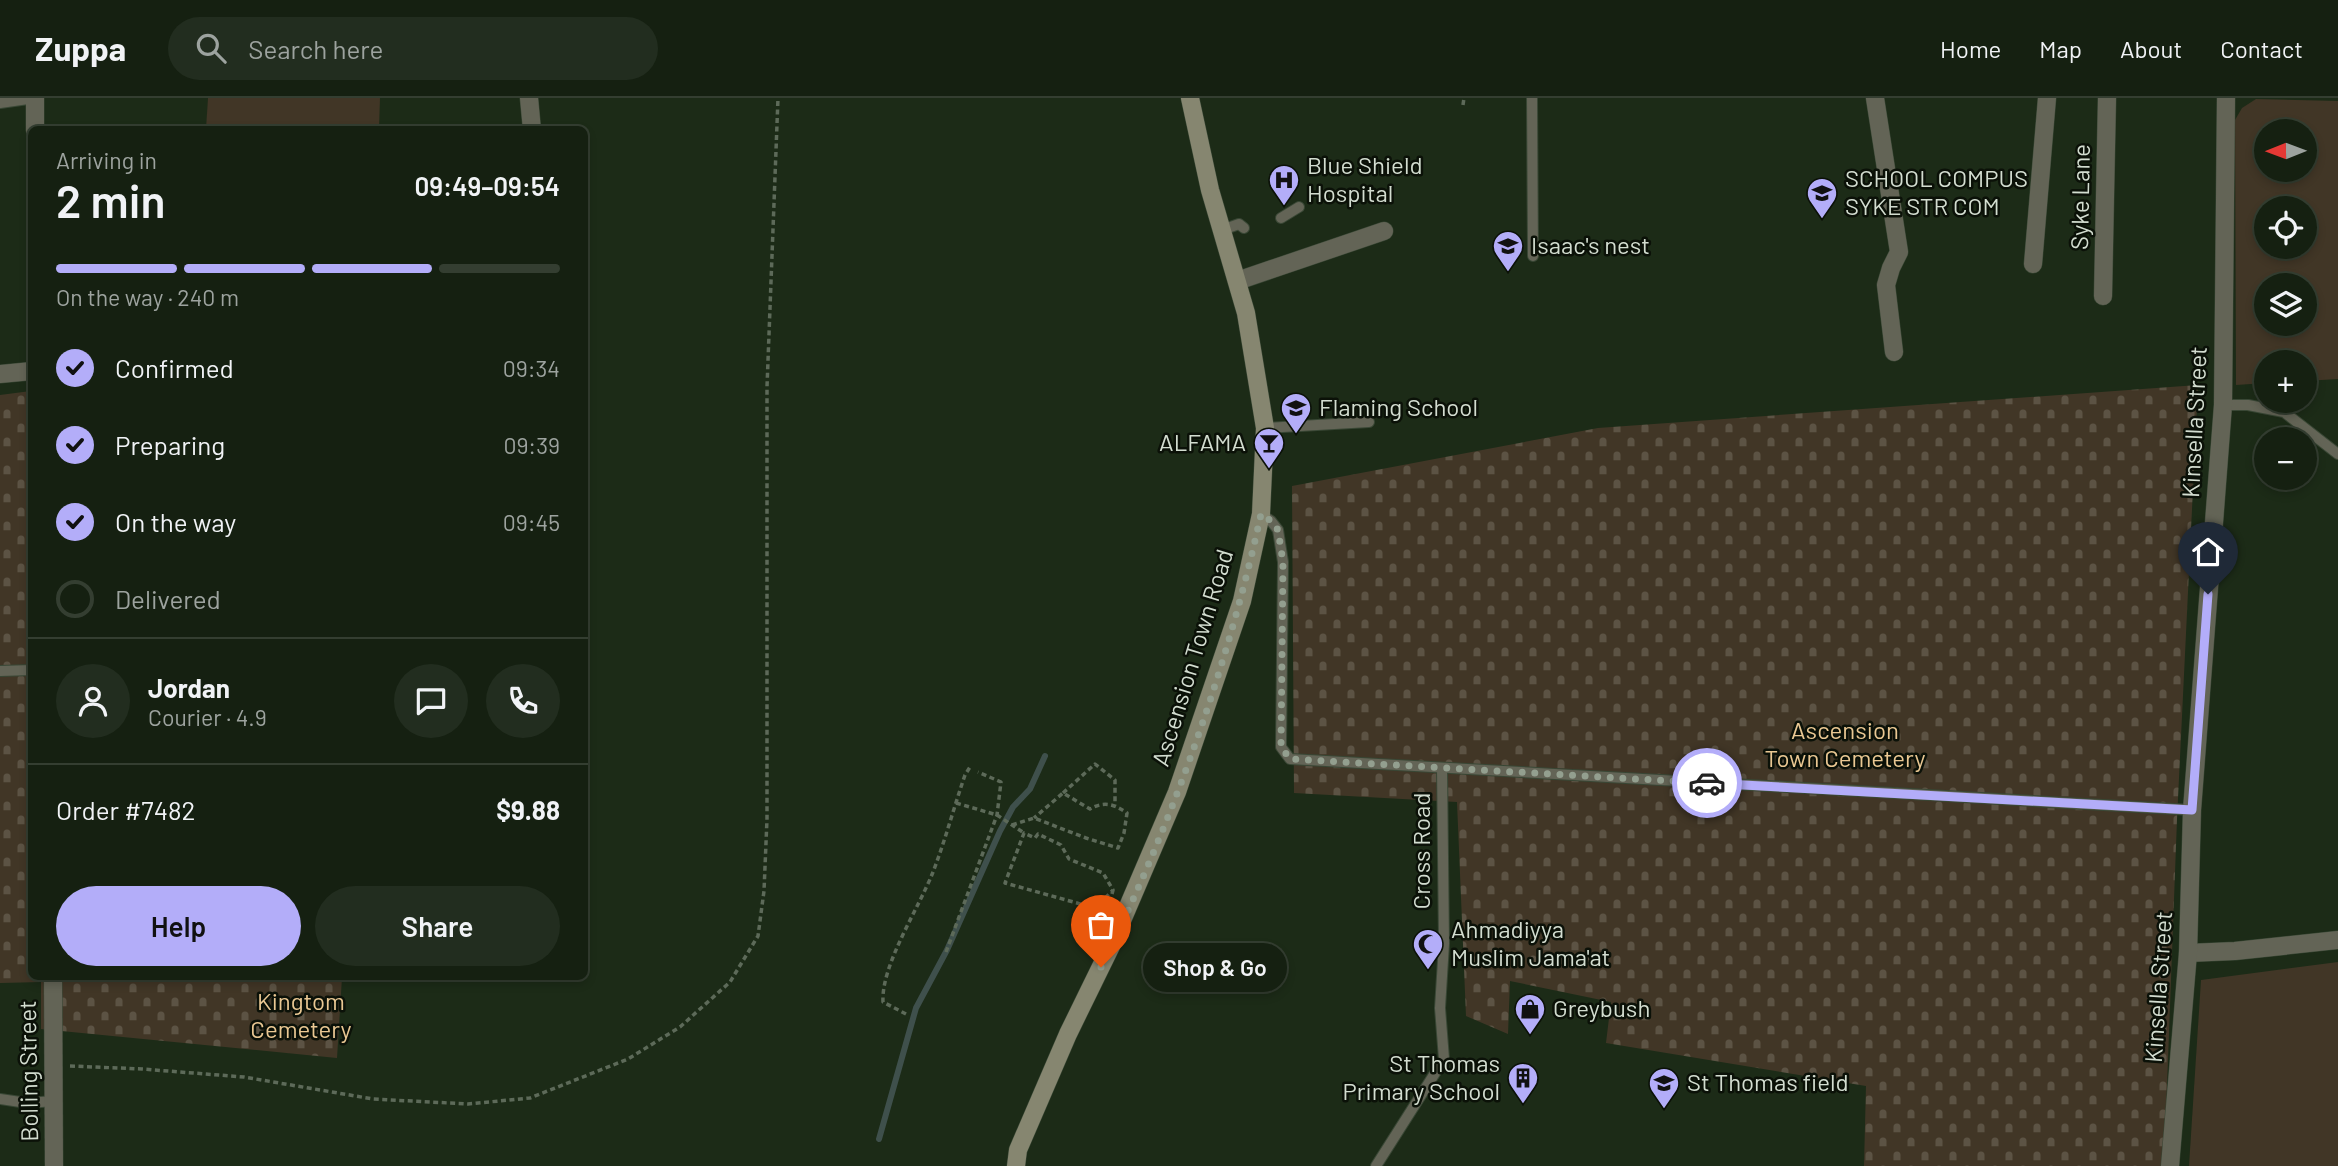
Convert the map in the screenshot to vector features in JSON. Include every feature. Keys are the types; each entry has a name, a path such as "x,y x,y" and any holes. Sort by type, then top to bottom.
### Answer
{"main road":[{"name":"Ascension Town Road","path":"1016,1166 1017,1150 1112,944 1177,792 1242,601 1261,514 1265,428 1246,313 1222,230 1190,98"}],"street":[{"path":"34,98 35,126"},
{"path":"529,98 532,126"},
{"path":"1875,98 1899,252 1886,285 1894,352"},
{"path":"2033,264 2046,98"},
{"name":"Syke Lane","path":"2103,296 2107,98"},
{"name":"Kinsella Street","path":"2170,1166 2188,953 2192,810 2223,405 2226,98"},
{"path":"1237,281 1384,231"},
{"path":"0,374 28,371"},
{"path":"2188,953 2338,940"},
{"name":"Bolling Street","path":"53,980 54,1166"}],"lane":[{"path":"0,103 34,98"},
{"path":"1532,98 1533,256"},
{"path":"1281,218 1299,207"},
{"path":"1222,230 1240,224 1244,228"},
{"path":"2223,405 2248,405 2284,412 2338,454"},
{"path":"1265,428 1369,422"},
{"path":"1261,514 1278,530 1283,562 1281,747 1290,759 2192,810"},
{"path":"0,671 28,670"},
{"name":"Cross Road","path":"1376,1166 1444,1059 1440,1008 1444,944 1443,768"},
{"path":"0,1099 27,1103 55,1101"}],"path":[{"path":"54,1065 244,1077 373,1099 468,1104 530,1098 628,1059 680,1027 730,982 758,936 764,891 767,819 767,387 778,98"},
{"path":"1464,98 1464,105"},
{"path":"1012,825 1034,818 1095,764 1115,780 1115,805"},
{"path":"906,1014 883,1002 884,983 933,872 970,767"},
{"path":"946,952 997,815 1001,782 978,772"},
{"path":"1034,818 1118,848 1127,813 1115,805 1104,804 1090,809 1063,793"},
{"path":"956,803 997,815 1024,834 1035,838 1038,834 1061,845 1069,859 1103,873 1113,890 1109,905"},
{"path":"1024,834 1005,883 1095,908 1113,890"}],"green space":[{"path":"208,98 380,98 379,126 206,126"},
{"path":"2256,99 2338,101 2338,379 2317,380 2317,350 2254,350 2254,384 2236,385 2235,120 2242,108"},
{"name":"Ascension Town Cemetery","path":"2198,385 2177,819 2164,1166 1864,1166 1866,1086 1606,1043 1611,1002 1510,981 1508,1034 1466,1016 1457,802 1294,793 1292,486 1598,428"},
{"name":"Kingtom Cemetery","path":"28,391 28,980 342,980 337,1058 41,1029 41,982 0,983 0,395"},
{"path":"2338,962 2338,1166 2189,1166 2201,980"}],"waterway":[{"path":"879,1139 916,1008 947,950 1000,831 1013,807 1030,789 1045,756"}],"way so far":[{"path":"1101,967 1177,792 1242,601 1261,514 1278,530 1283,562 1281,747 1290,759 1707,783"}],"place":[{"name":"Blue Shield Hospital","path":"1284,207"},
{"name":"SCHOOL COMPUS SYKE STR COM","path":"1822,220"},
{"name":"Isaac's nest","path":"1508,273"},
{"name":"Flaming School","path":"1296,435"},
{"name":"ALFAMA","path":"1269,470"},
{"name":"Shop & Go","path":"1101,967"},
{"name":"Ahmadiyya Muslim Jama'at","path":"1428,971"},
{"name":"Greybush","path":"1530,1036"},
{"name":"St Thomas Primary School","path":"1523,1105"},
{"name":"St Thomas field","path":"1664,1110"}],"route":[{"path":"1707,783 2192,810 2208,594"}]}
